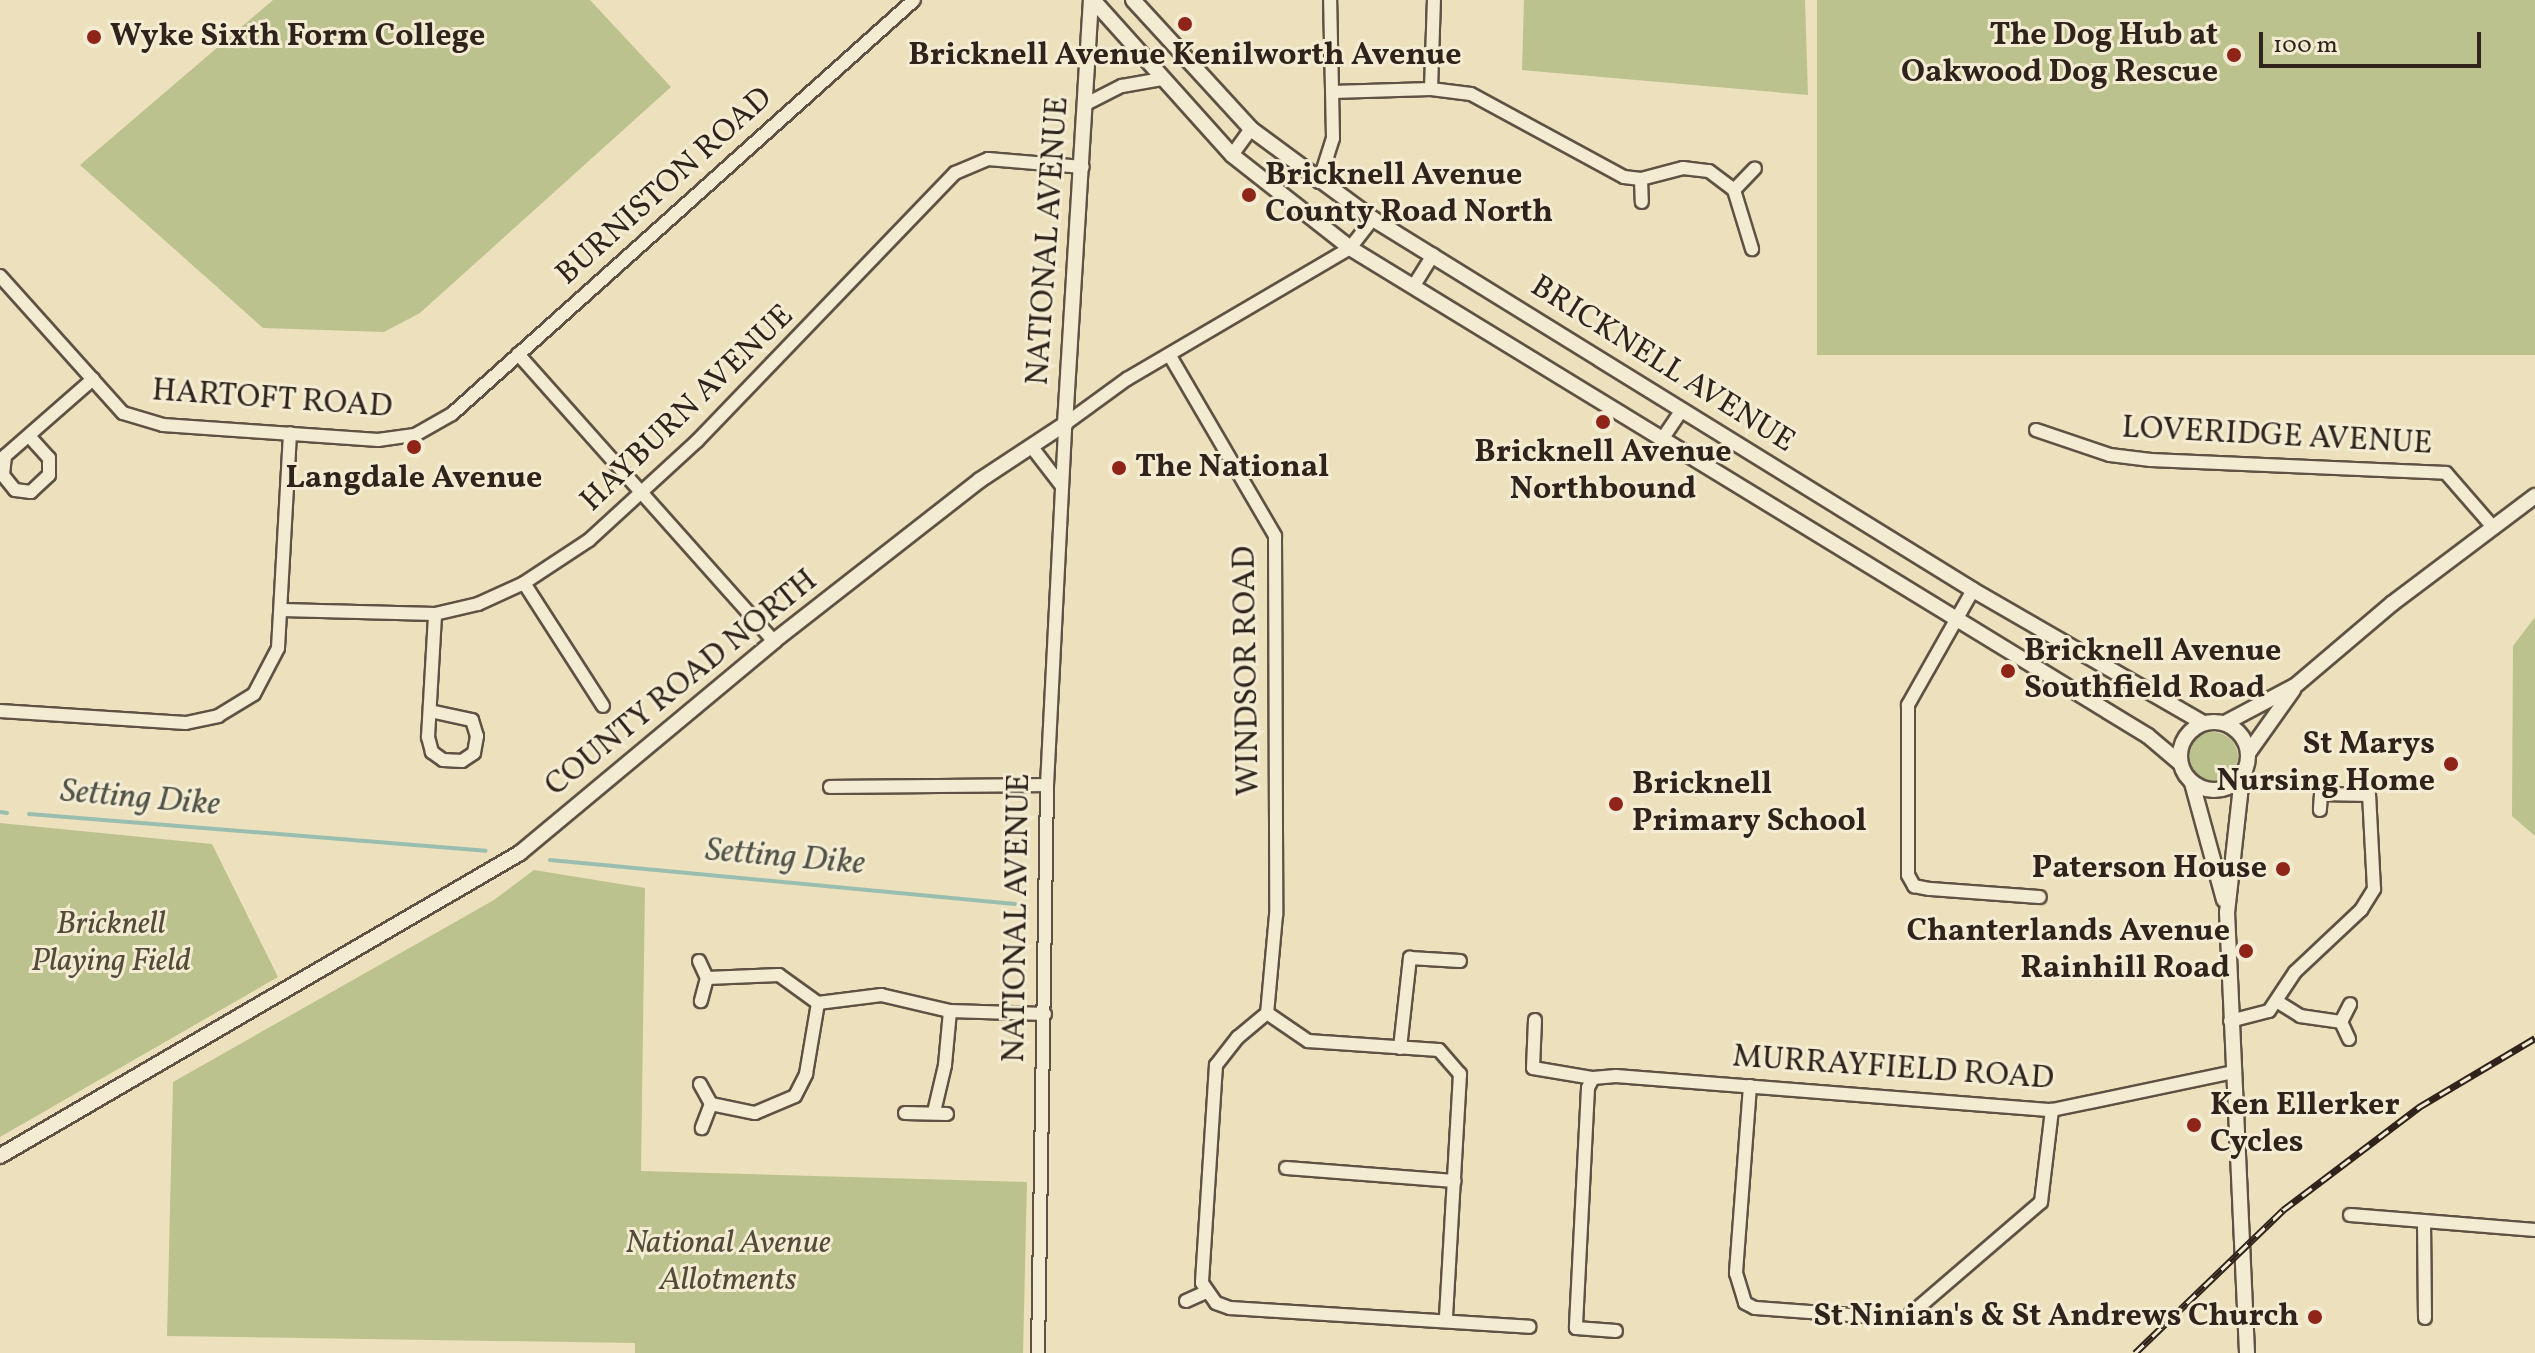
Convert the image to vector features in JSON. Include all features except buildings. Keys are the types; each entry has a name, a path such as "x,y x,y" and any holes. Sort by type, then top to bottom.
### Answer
{"street":[{"name":"BURNISTON ROAD","path":"452,414 914,0"},
{"name":"BRICKNELL AVENUE","path":"1092,0 1160,79 1232,155 1350,248 1661,441 2148,736 2180,763"},
{"name":"NATIONAL AVENUE","path":"1038,1353 1047,785 1061,485 1088,103 1092,0"},
{"name":"BRICKNELL AVENUE","path":"1133,0 1251,129 1373,219 1973,590 2203,723"},
{"path":"1319,182 1333,138 1330,0"},
{"path":"1431,89 1437,1"},
{"path":"1088,103 1122,86 1160,79"},
{"path":"1332,92 1431,89 1471,94 1587,160 1641,179 1683,168 1709,171 1734,190 1752,249"},
{"path":"1232,155 1251,129"},
{"name":"HAYBURN AVENUE","path":"282,610 435,614 478,604 524,583 589,540 644,491 805,333 955,173 988,159 1083,167"},
{"path":"1734,190 1755,168"},
{"path":"1641,179 1642,202"},
{"name":"COUNTY ROAD NORTH","path":"0,1156 520,853 774,641 1031,446 1127,379 1350,248 1373,219"},
{"path":"1413,287 1433,255"},
{"name":"HARTOFT ROAD","path":"0,276 123,413 163,425 378,440 415,435 452,414"},
{"path":"518,354 644,491 774,641"},
{"name":"WINDSOR ROAD","path":"1170,356 1275,536 1276,915 1267,1013"},
{"path":"29,436 49,458 49,475 31,492 15,490 3,475 5,456 93,379"},
{"path":"1661,441 1681,411"},
{"name":"LOVERIDGE AVENUE","path":"2036,430 2110,455 2151,460 2446,473 2493,527"},
{"path":"0,711 186,723 218,716 254,694 268,676 278,648 290,433"},
{"path":"1031,446 1061,485"},
{"path":"2227,912 2192,783 2180,763 2180,748 2189,732 2203,723 2225,723 2295,686 2493,527 2533,501"},
{"path":"524,583 603,706"},
{"path":"1973,590 1908,705 1908,875 1914,886 1930,889 2040,897"},
{"path":"430,711 472,720 477,736 474,753 462,761 443,760 432,752 430,711 435,614"},
{"path":"2247,1353 2227,912 2242,777 2249,752 2295,686"},
{"path":"2225,723 2241,735 2249,752"},
{"path":"2192,783 2207,790 2230,787 2242,777"},
{"path":"830,787 1047,785"},
{"path":"2230,1021 2260,1017 2278,1002 2295,972 2361,910 2374,889 2369,795 2321,794 2320,810"},
{"path":"1400,1048 1410,958 1460,961"},
{"path":"699,961 707,978 701,1001"},
{"path":"707,978 779,975 818,1003 881,995 950,1011 1045,1014"},
{"path":"2278,1002 2300,1016 2341,1022"},
{"path":"711,1104 755,1113 795,1096 806,1074 818,1003"},
{"path":"2341,1022 2350,1004"},
{"path":"905,1113 940,1113 950,1011"},
{"path":"1446,1320 1460,1074 1439,1050 1308,1041 1267,1013 1238,1037 1216,1065 1203,1268 1206,1292 1230,1308 1529,1327"},
{"name":"MURRAYFIELD ROAD","path":"1535,1020 1533,1068 1593,1078 1750,1086 2052,1110 2234,1072"},
{"path":"2341,1022 2349,1039"},
{"path":"1593,1078 1588,1088 1576,1328 1616,1331"},
{"path":"700,1084 711,1104 702,1128"},
{"path":"1750,1086 1736,1273 1745,1303 1755,1308 1905,1319 2041,1202 2052,1110"},
{"path":"1286,1168 1455,1181"},
{"path":"2350,1215 2535,1230"},
{"path":"2424,1222 2425,1318"},
{"path":"1186,1301 1206,1292"}],"green space":[{"path":"273,0 590,0 671,87 420,313 384,332 263,328 80,165"},
{"path":"1524,0 1805,0 1808,95 1522,70"},
{"path":"1817,0 2535,0 2535,355 1817,355"},
{"path":"2535,617 2535,836 2512,816 2513,646"},
{"path":"2213,732 2231,739 2238,757 2231,775 2213,782 2195,775 2188,757 2195,739"},
{"name":"Bricknell Playing Field","path":"0,823 212,844 278,977 0,1137"},
{"name":"National Avenue Allotments","path":"534,870 645,888 641,1171 1027,1182 1023,1353 635,1353 635,1343 167,1336 173,1082 494,900"}],"waterway":[{"name":"Setting Dike","path":"0,812 7,813"},
{"name":"Setting Dike","path":"29,814 486,851"},
{"name":"Setting Dike","path":"550,860 1015,904"}],"railway":[{"path":"2135,1353 2283,1210 2419,1107 2535,1038"}],"place":[{"name":"Bricknell Avenue Kenilworth Avenue","path":"1185,24"},
{"name":"Wyke Sixth Form College","path":"94,37"},
{"name":"The Dog Hub at Oakwood Dog Rescue","path":"2234,55"},
{"name":"Bricknell Avenue County Road North","path":"1249,195"},
{"name":"Bricknell Avenue Northbound","path":"1603,422"},
{"name":"Langdale Avenue","path":"414,447"},
{"name":"The National","path":"1119,468"},
{"name":"Bricknell Avenue Southfield Road","path":"2008,671"},
{"name":"St Marys Nursing Home","path":"2451,764"},
{"name":"Bricknell Primary School","path":"1616,804"},
{"name":"Paterson House","path":"2283,869"},
{"name":"Chanterlands Avenue Rainhill Road","path":"2246,951"},
{"name":"Ken Ellerker Cycles","path":"2194,1125"},
{"name":"St Ninian's & St Andrews Church","path":"2315,1317"}]}
